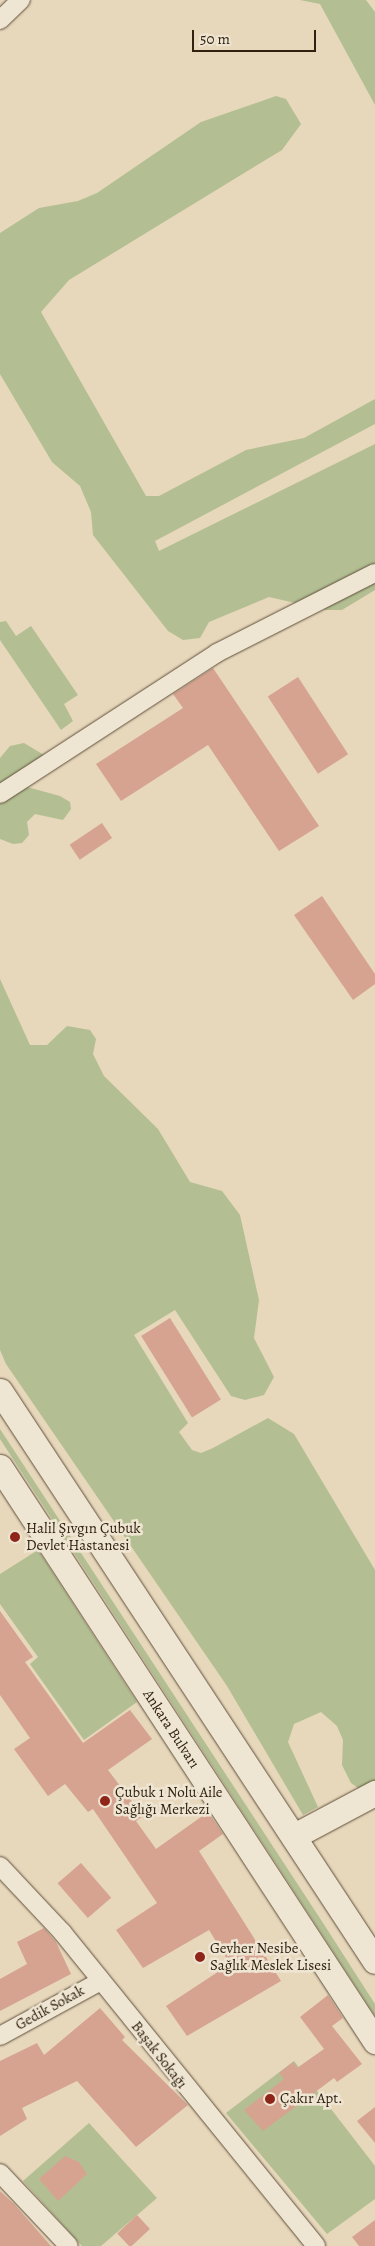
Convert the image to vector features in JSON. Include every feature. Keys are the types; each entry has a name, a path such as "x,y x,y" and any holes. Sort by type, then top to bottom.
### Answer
{"main road":[{"path":"0,1391 375,1961"},
{"name":"Ankara Bulvarı","path":"0,1467 375,2041"},
{"path":"294,1836 375,1793"}],"street":[{"path":"0,20 21,0"},
{"path":"0,794 216,653 375,573"},
{"name":"Başak Sokağı","path":"0,1866 100,1981 316,2246"},
{"name":"Gedik Sokak","path":"0,2036 100,1981"},
{"path":"0,2173 69,2246"}],"green space":[{"path":"300,0 366,0 375,12 375,105 320,4"},
{"path":"276,96 286,99 301,124 282,150 69,280 41,312 146,496 159,496 246,450 304,438 375,399 375,424 155,541 159,551 375,444 375,590 342,610 326,610 269,597 209,622 200,638 183,640 168,631 93,535 91,512 80,486 52,462 0,374 0,233 39,208 78,201 97,193 201,122"},
{"path":"6,621 16,636 31,626 78,695 64,704 73,721 61,730 0,640 0,622"},
{"path":"24,743 49,758 27,787 60,796 70,802 71,809 63,820 35,814 27,822 29,835 22,843 13,844 0,839 0,758 10,746"},
{"path":"0,979 30,1045 47,1045 67,1026 90,1030 96,1039 93,1054 104,1076 158,1129 190,1182 222,1191 240,1215 259,1300 254,1338 274,1377 264,1395 245,1400 231,1396 175,1310 134,1335 188,1423 179,1432 192,1450 201,1453 213,1448 268,1418 294,1434 375,1570 375,1800 351,1783 342,1765 343,1740 337,1726 321,1712 294,1724 288,1742 318,1807 303,1815 227,1686 6,1364 0,1350"},
{"path":"0,1429 375,2004 375,2016 0,1439"},
{"path":"38,1550 137,1702 84,1740 30,1664 38,1657 0,1604 0,1574"},
{"path":"294,2061 375,2166 375,2199 327,2234 226,2113"},
{"path":"89,2123 157,2198 101,2246 82,2246 23,2181"}],"building":[{"path":"213,668 319,826 279,851 208,745 121,801 96,764 183,708 173,694"},
{"path":"298,677 348,754 318,774 268,697"},
{"path":"102,823 112,838 80,860 70,845"},
{"path":"322,896 375,974 375,984 353,1000 294,915"},
{"path":"170,1318 221,1399 192,1417 141,1336"},
{"path":"0,1611 33,1657 25,1662 83,1743 130,1710 152,1739 108,1770 143,1816 136,1821 156,1849 208,1812 223,1834 199,1851 281,1981 187,2036 166,2006 230,1964 209,1930 143,1968 116,1930 157,1903 93,1809 88,1812 65,1784 48,1796 14,1749 30,1738 0,1695"},
{"path":"81,1863 111,1898 88,1918 58,1883"},
{"path":"44,1928 56,1942 71,1974 0,2011 0,1979 27,1964 17,1942"},
{"path":"328,1995 343,2018 332,2026 362,2064 337,2082 334,2078 263,2131 244,2110 284,2079 279,2073 293,2062 297,2068 324,2049 300,2017"},
{"path":"100,2008 125,2037 122,2040 188,2105 136,2147 77,2081 22,2108 27,2119 0,2136 0,2061 37,2043 44,2055"},
{"path":"375,2107 375,2143 357,2121"},
{"path":"65,2156 79,2162 87,2174 58,2201 39,2179"},
{"path":"0,2191 14,2204 51,2246 0,2246"},
{"path":"137,2215 150,2229 132,2246 129,2246 117,2233"},
{"path":"375,2220 375,2246 359,2246 352,2237"}],"place":[{"name":"Halil Şıvgın Çubuk Devlet Hastanesi","path":"15,1537"},
{"name":"Çubuk 1 Nolu Aile Sağlığı Merkezi","path":"105,1801"},
{"name":"Gevher Nesibe Sağlık Meslek Lisesi","path":"200,1957"},
{"name":"Çakır Apt.","path":"270,2099"}]}
